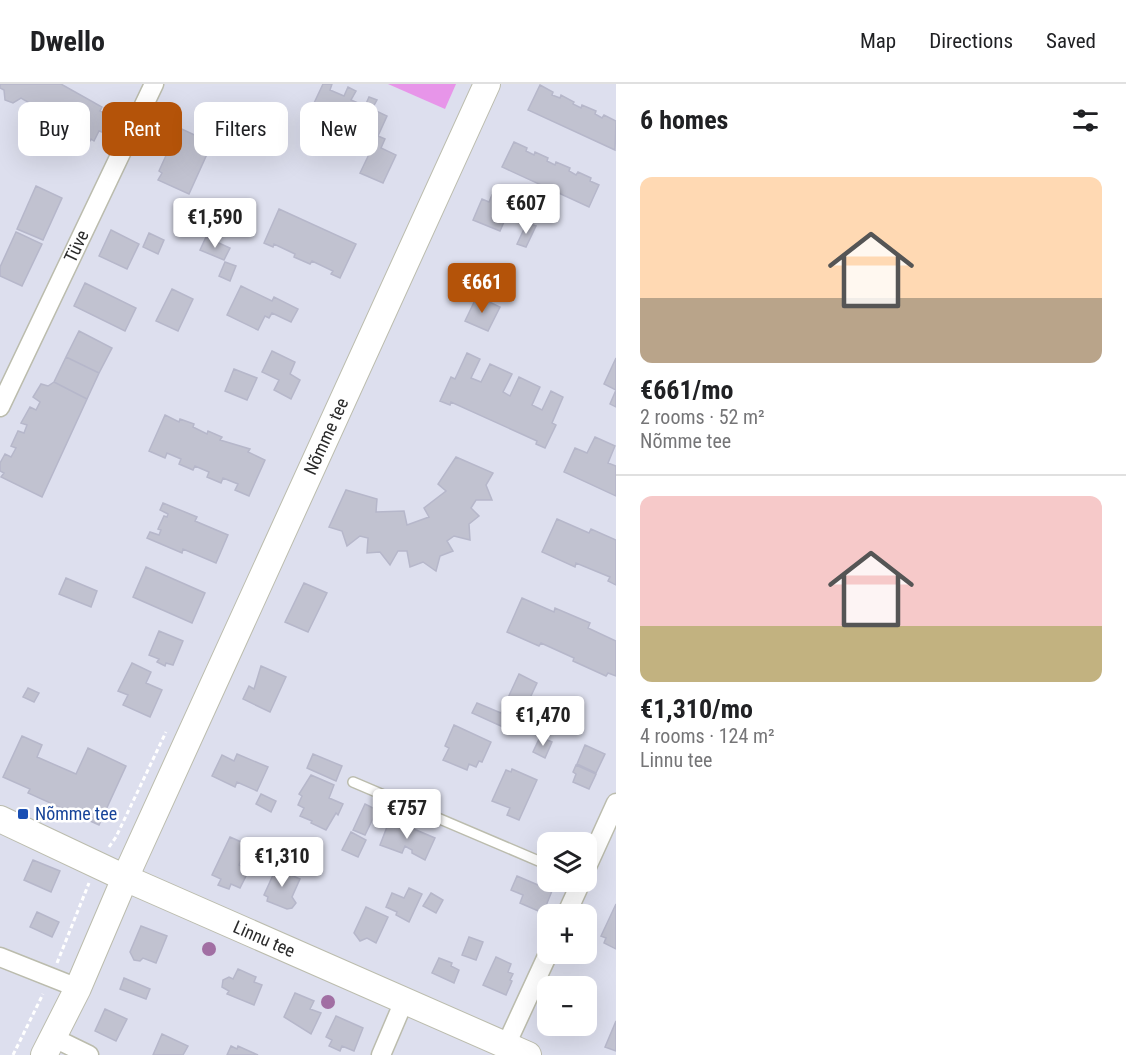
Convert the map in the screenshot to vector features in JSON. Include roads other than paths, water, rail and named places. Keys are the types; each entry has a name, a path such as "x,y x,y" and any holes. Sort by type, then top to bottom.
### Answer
{"street":[{"name":"Tüve","path":"0,407 154,84"},
{"name":"Nõmme tee","path":"48,1046 78,988 125,878 487,84"},
{"path":"597,845 616,803"},
{"name":"Linnu tee","path":"0,819 125,878 517,1050"},
{"path":"0,957 78,988"},
{"path":"517,1050 545,964"},
{"path":"381,1055 404,1000"},
{"path":"48,1046 89,1055"}],"lane":[{"path":"353,782 537,860"}],"place":[{"name":"Nõmme tee","path":"23,814"}]}
